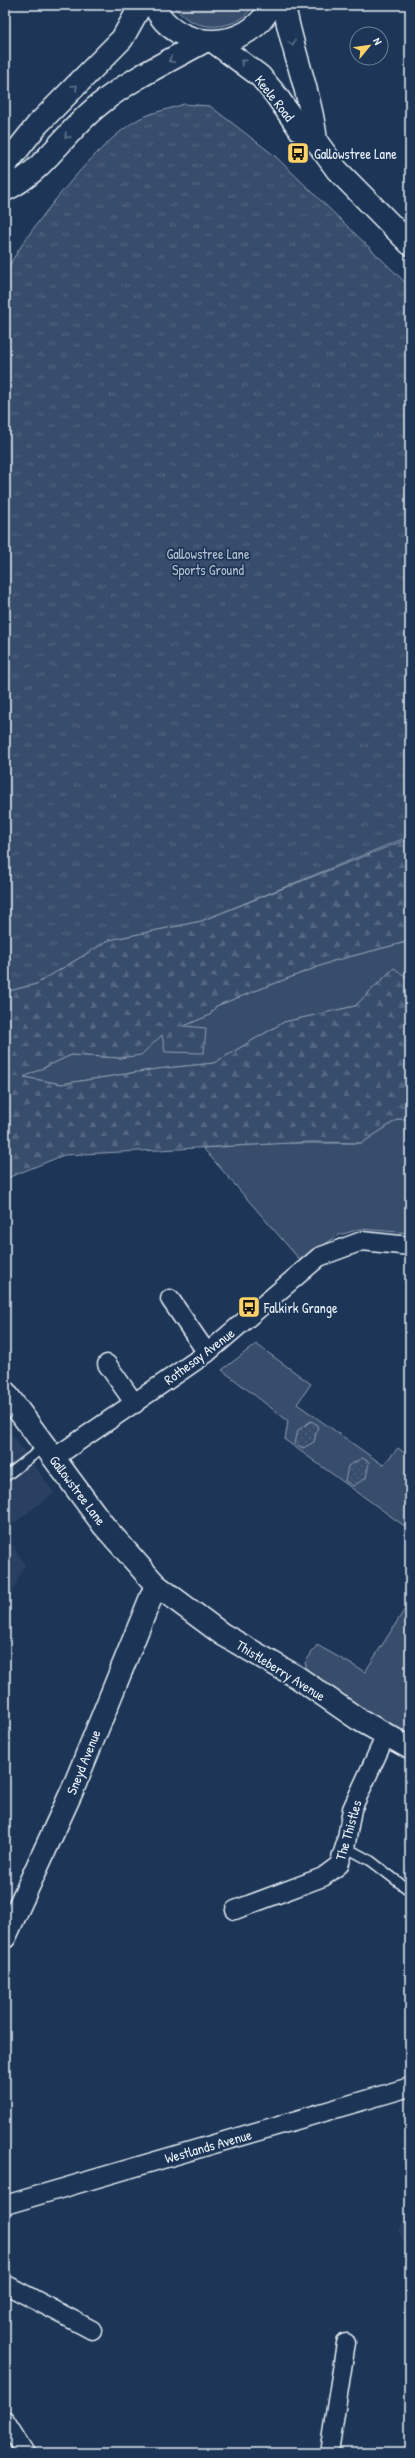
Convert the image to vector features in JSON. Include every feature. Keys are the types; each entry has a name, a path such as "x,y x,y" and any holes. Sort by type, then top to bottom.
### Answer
{"street":[{"path":"5,170 7,163 38,124 122,40 141,5"},
{"path":"154,5 170,27 187,36 209,42"},
{"path":"5,190 22,182 98,105 117,91 148,71 209,42 230,40 252,28 262,19 271,5"},
{"name":"Keele Road","path":"284,5 299,72 314,119 316,141"},
{"name":"Keele Road","path":"209,42 260,76 276,95 301,131 316,141 337,170 410,244"},
{"name":"Rothesay Avenue","path":"49,1452 135,1404 207,1353 319,1256 362,1241 410,1246"},
{"path":"170,1299 207,1353"},
{"path":"107,1364 135,1404"},
{"name":"Gallowstree Lane","path":"5,1392 104,1526 156,1585"},
{"name":"Thistleberry Avenue","path":"156,1585 222,1634 297,1677 358,1719 410,1748"},
{"name":"Sneyd Avenue","path":"5,1937 72,1791 156,1585"},
{"name":"The Thistles","path":"235,1910 323,1877 339,1865 345,1847 352,1809 386,1735"},
{"name":"Westlands Avenue","path":"5,2205 410,2088"},
{"path":"5,2284 92,2330"},
{"path":"329,2453 346,2343"},
{"path":"5,2421 25,2453"}],"lane":[{"path":"5,1477 49,1452"},
{"path":"345,1847 371,1862 410,1891"}],"shaded area":[{"path":"5,1425 54,1493 5,1530"},
{"path":"5,1535 25,1564 5,1609"},
{"path":"410,2216 410,2258 398,2229"}],"green space":[{"path":"173,5 254,5 239,20 221,26 212,26 194,23 179,12"},
{"name":"Gallowstree Lane Sports Ground","path":"184,104 210,106 275,156 410,287 410,836 201,921 109,940 36,984 5,992 5,273 15,255 47,211 86,164 107,144 126,127 143,117"},
{"path":"410,838 410,941 333,961 216,1006 210,1015 184,1026 206,1028 204,1053 165,1052 162,1035 141,1055 120,1058 71,1055 24,1077 61,1084 157,1069 214,1063 284,1022 355,1006 394,968 409,979 410,1119 398,1119 362,1143 310,1142 64,1155 5,1179 5,992 36,984 109,940 201,921"},
{"path":"410,941 410,998 394,968 355,1006 284,1022 214,1063 157,1069 61,1084 23,1077 71,1055 120,1058 162,1035 210,1015 216,1006 333,961"},
{"path":"398,1119 410,1119 410,1233 361,1229 339,1235 300,1260 203,1148 283,1143 362,1143"},
{"path":"256,1344 311,1384 297,1404 383,1465 398,1448 410,1457 410,1530 285,1440 288,1421 222,1370"},
{"path":"311,1421 318,1425 314,1442 303,1448 295,1444 298,1430"},
{"path":"362,1458 369,1462 366,1478 353,1486 345,1481 348,1466"},
{"path":"410,1601 410,1748 312,1688 305,1663 317,1645 365,1672"}],"place":[{"name":"Gallowstree Lane","path":"298,153"},
{"name":"Falkirk Grange","path":"249,1307"}]}
